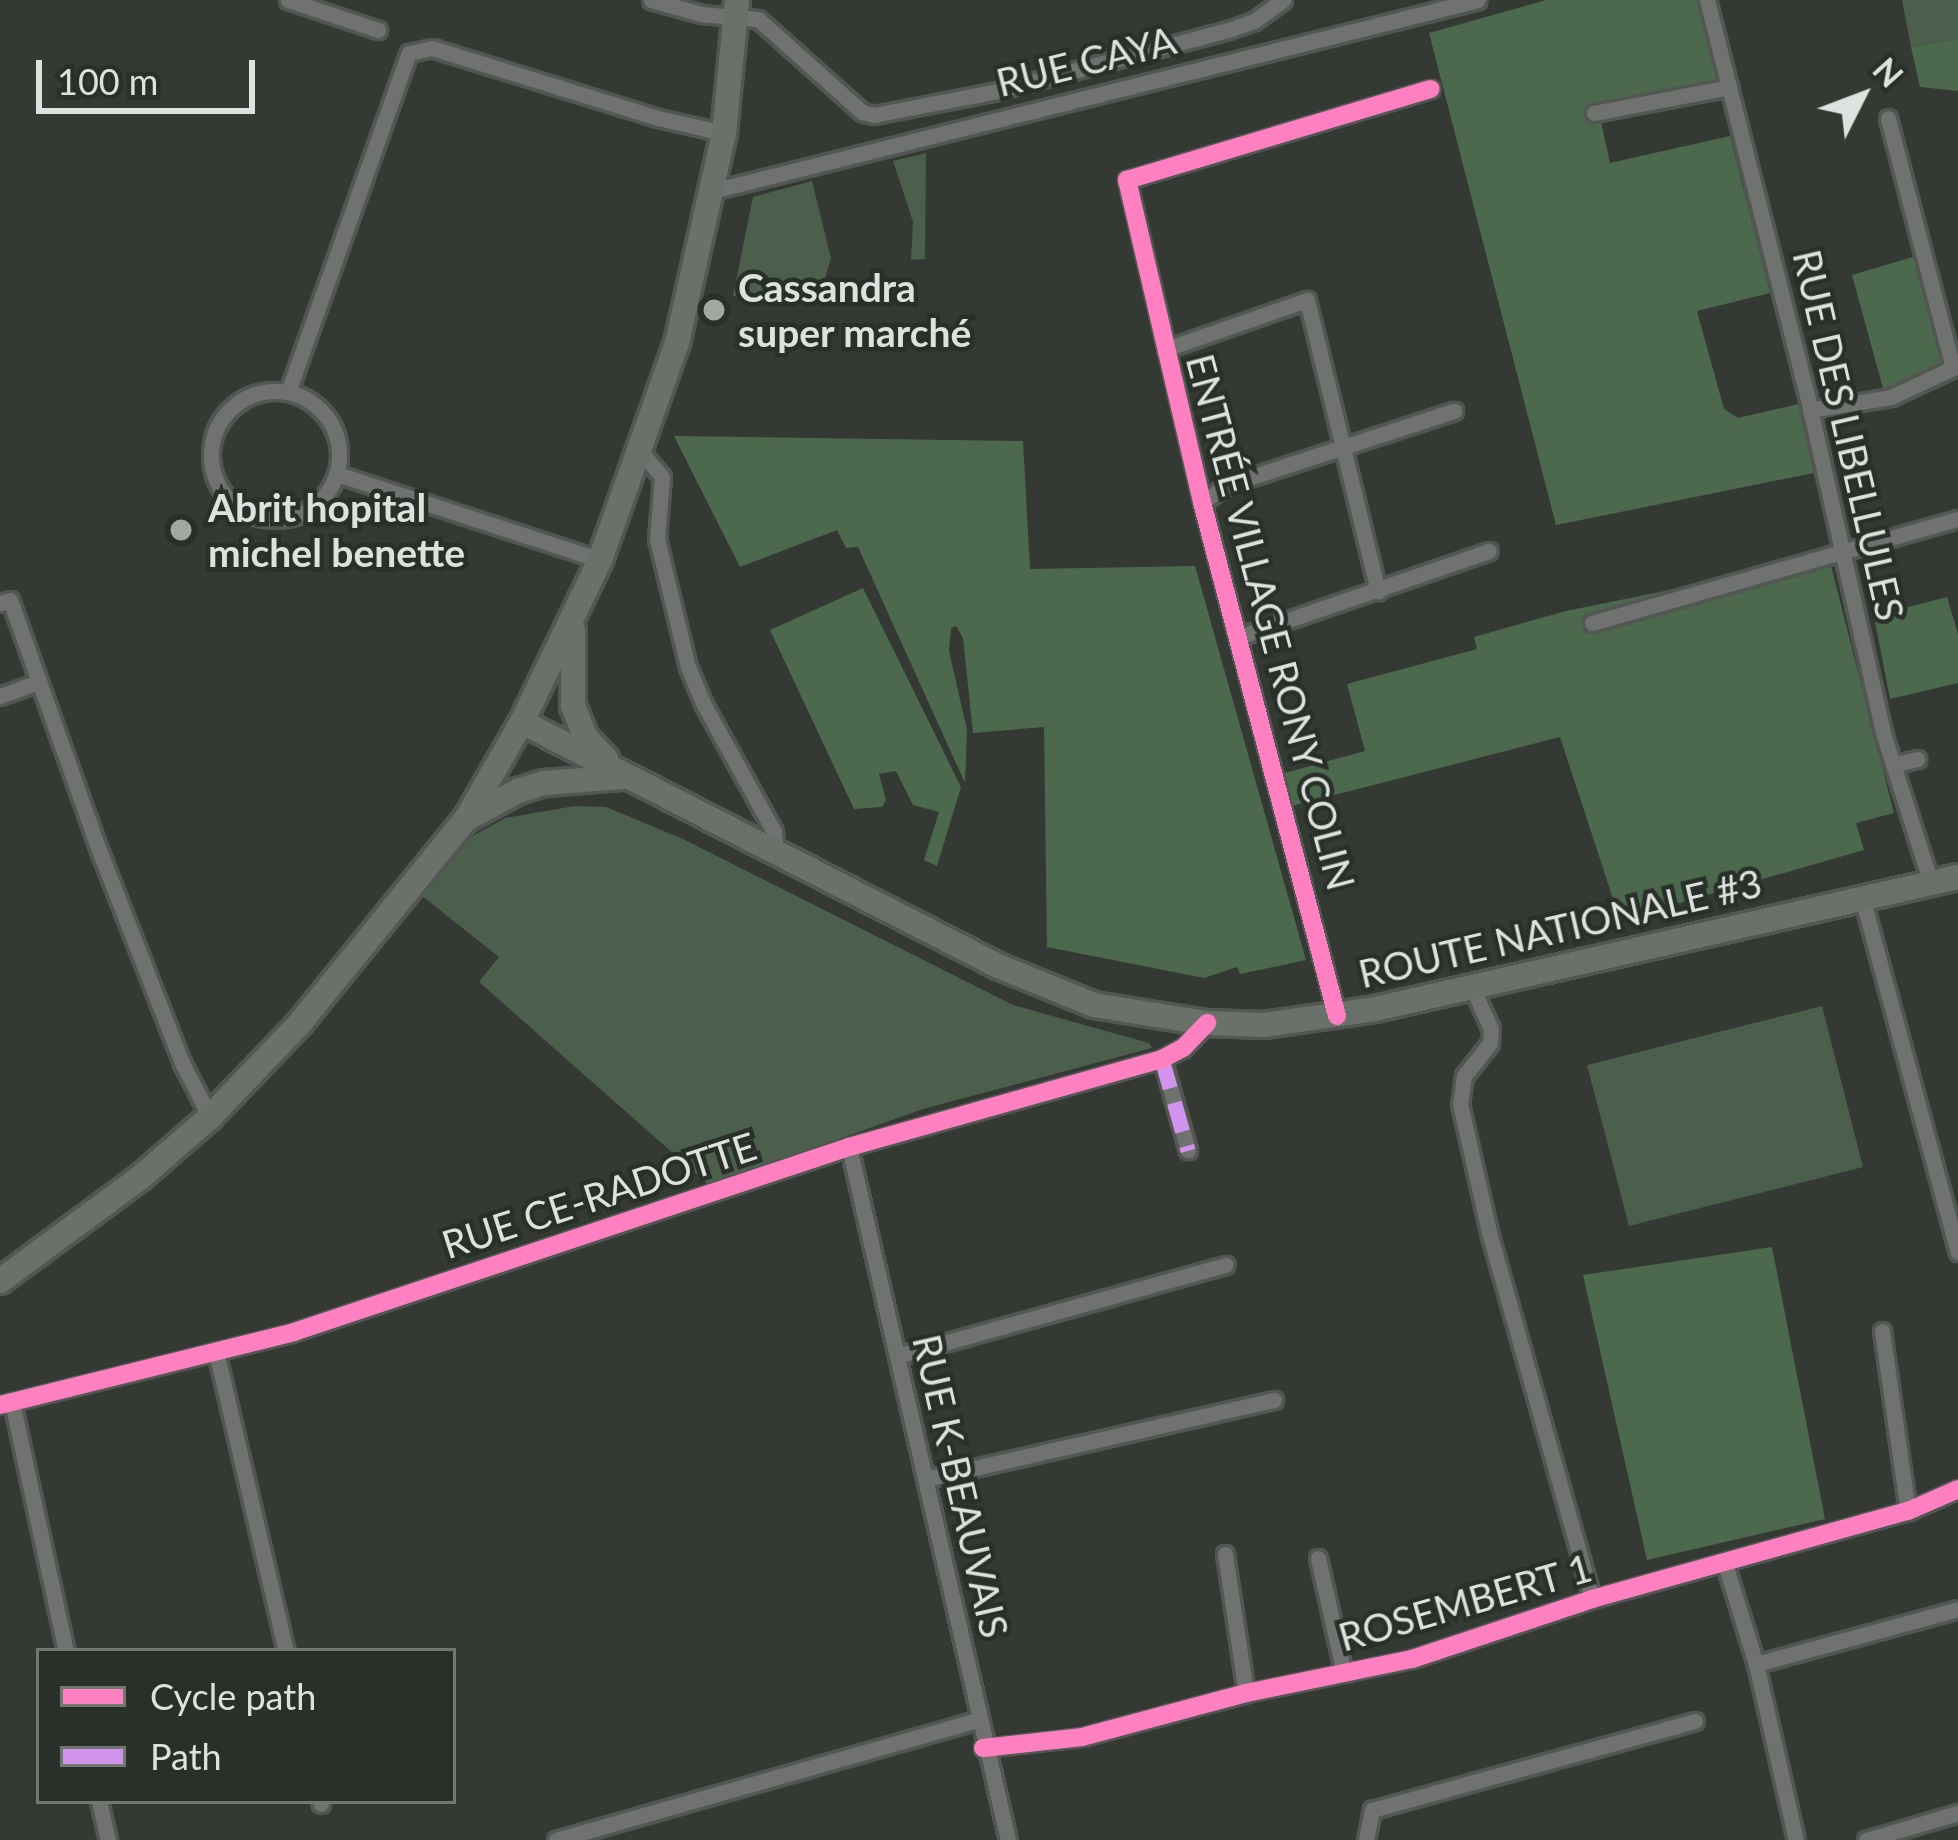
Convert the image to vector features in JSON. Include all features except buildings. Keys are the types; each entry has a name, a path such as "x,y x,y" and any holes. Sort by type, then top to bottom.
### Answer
{"main road":[{"path":"0,1281 141,1177 210,1117 300,1024 466,820 523,722 573,624 642,453 677,343 724,133 737,9"},
{"path":"573,624 572,694 578,723 625,777"},
{"name":"ROUTE NATIONALE #3","path":"523,722 1046,987 1094,1005 1207,1023 1264,1024 1337,1016 1958,877"},
{"path":"466,820 518,791 545,783 625,777"}],"street":[{"path":"288,0 378,30"},
{"path":"651,0 737,9 758,19 862,112 874,115 939,105 1228,30 1255,21 1283,0"},
{"name":"RUE CAYA","path":"712,191 1478,0"},
{"name":"RUE DES LIBELLULES","path":"1707,0 1810,410 1840,552 1931,883"},
{"path":"288,392 410,53 432,48 658,118 724,133"},
{"path":"1594,113 1730,87"},
{"name":"ENTRÉE VILLAGE RONY COLIN","path":"1337,1016 1241,636 1202,502 1126,185 1130,177 1431,89"},
{"path":"1810,410 1891,398 1953,368 1888,118"},
{"path":"1166,350 1306,300 1378,591"},
{"path":"288,392 324,414 340,453 337,474 313,508 273,520 252,516 219,489 210,447 216,427 246,397 288,392"},
{"path":"1202,502 1227,484 1454,411"},
{"path":"642,453 662,477 656,539 688,667 774,832 776,854"},
{"path":"337,474 599,560"},
{"path":"1592,622 1958,519"},
{"path":"1241,636 1489,551"},
{"path":"0,603 10,600 182,1063 210,1117"},
{"path":"0,696 38,682"},
{"path":"1896,764 1917,759"},
{"path":"1862,897 1958,1252"},
{"path":"1472,987 1491,1029 1484,1054 1459,1087 1460,1104 1489,1232 1592,1599"},
{"name":"RUE CE-RADOTTE","path":"6,1404 294,1331 851,1160 1162,1059 1183,1048 1207,1023"},
{"path":"1162,1059 1188,1150"},
{"name":"RUE K-BEAUVAIS","path":"851,1160 965,1642 976,1720 1008,1840"},
{"path":"897,1356 1226,1265"},
{"path":"1882,1331 1908,1511"},
{"path":"216,1351 285,1648"},
{"path":"926,1479 1274,1400"},
{"path":"6,1404 17,1432 65,1648"},
{"name":"ROSEMBERT 1","path":"983,1748 1082,1737 1514,1630 1592,1599 1908,1511 1958,1489"},
{"path":"1225,1554 1246,1693"},
{"path":"1318,1558 1344,1672"},
{"path":"1725,1564 1756,1664 1796,1840"},
{"path":"1756,1664 1958,1609"},
{"path":"556,1840 976,1720"},
{"path":"1366,1840 1372,1810 1695,1721"},
{"path":"100,1804 108,1840"},
{"path":"1866,1840 1899,1835 1958,1813"}],"green space":[{"path":"1546,0 1697,0 1720,94 1601,122 1610,163 1730,136 1770,293 1697,311 1724,409 1738,418 1798,404 1814,473 1556,525 1429,33"},
{"path":"1902,0 1958,0 1958,39 1911,47"},
{"path":"1958,39 1958,91 1920,87 1911,47"},
{"path":"926,153 925,259 911,260 913,222 893,161"},
{"path":"812,181 831,258 822,289 733,296 753,197"},
{"path":"1916,256 1943,367 1884,392 1852,275"},
{"path":"674,436 1023,441 1030,569 1195,566 1306,960 1240,974 1237,967 1204,978 1047,947 1044,727 973,733 963,638 956,626 951,628 949,651 967,730 965,783 858,547 846,548 837,530 740,567"},
{"path":"1829,558 1894,813 1856,823 1864,850 1620,920 1560,737 1288,807 1281,774 1365,751 1347,684 1477,649 1474,637 1566,611"},
{"path":"863,588 961,787 937,866 924,860 939,812 913,805 896,771 879,774 886,800 882,807 854,809 770,630"},
{"path":"1947,597 1958,634 1958,683 1890,699 1874,616"},
{"path":"575,806 606,807 683,839 1013,1005 1149,1043 1152,1048 923,1109 709,1185 479,982 499,957 422,896 471,837 505,818"},
{"path":"1822,1006 1863,1167 1629,1226 1587,1065"},
{"path":"1772,1247 1825,1519 1647,1560 1583,1275"}],"marked path":[{"path":"1162,1059 1188,1150"}],"cycle path":[{"path":"1337,1016 1202,502 1127,180 1431,89"},
{"path":"0,1405 294,1332 849,1147 1162,1059 1183,1048 1207,1023"},
{"path":"983,1748 1082,1737 1246,1693 1412,1659 1592,1599 1908,1511 1958,1489"}],"place":[{"name":"Cassandra super marché","path":"714,310"},
{"name":"Abrit hopital michel benette","path":"181,530"}]}
